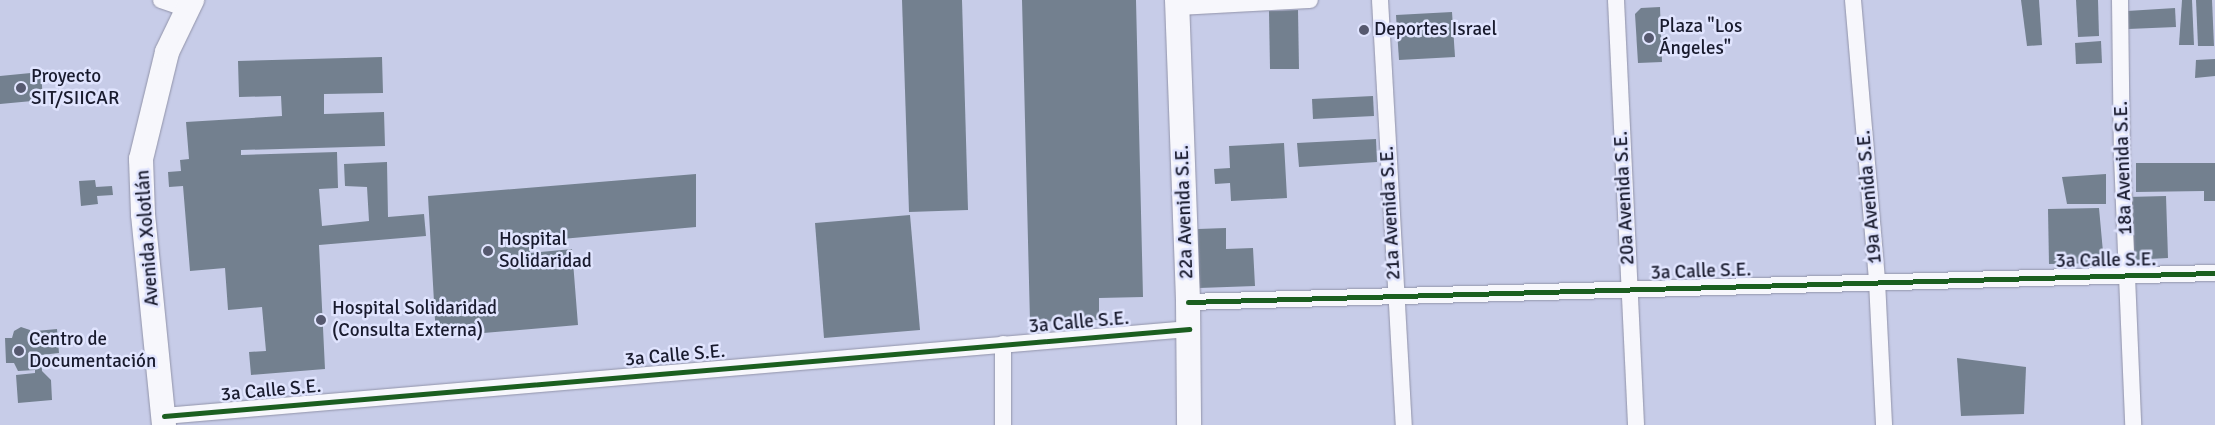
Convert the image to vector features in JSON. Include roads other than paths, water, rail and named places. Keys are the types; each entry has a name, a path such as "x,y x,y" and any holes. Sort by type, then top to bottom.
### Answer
{"street":[{"path":"161,0 190,4"},
{"path":"1177,3 1310,0"},
{"name":"21a Avenida S.E.","path":"1380,0 1404,425"},
{"name":"20a Avenida S.E.","path":"1616,0 1636,425"},
{"name":"19a Avenida S.E.","path":"1853,0 1877,281 1884,425"},
{"name":"18a Avenida S.E.","path":"2120,0 2132,425"},
{"name":"22a Avenida S.E.","path":"1177,3 1189,329 1189,425"},
{"name":"Avenida Xolotlán","path":"164,420 143,214 142,159 167,52 190,4"},
{"name":"3a Calle S.E.","path":"1188,302 1396,298 1877,281 2215,273"},
{"name":"3a Calle S.E.","path":"164,420 1003,344 1189,329"},
{"path":"1003,344 1003,425"}],"place":[{"name":"Deportes Israel","path":"1364,30"},
{"name":"Plaza \"Los Ángeles\"","path":"1649,38"},
{"name":"Proyecto SIT/SIICAR","path":"21,88"},
{"name":"Hospital Solidaridad","path":"488,251"},
{"name":"Hospital Solidaridad (Consulta Externa)","path":"321,320"},
{"name":"Centro de Documentación","path":"19,351"}]}
